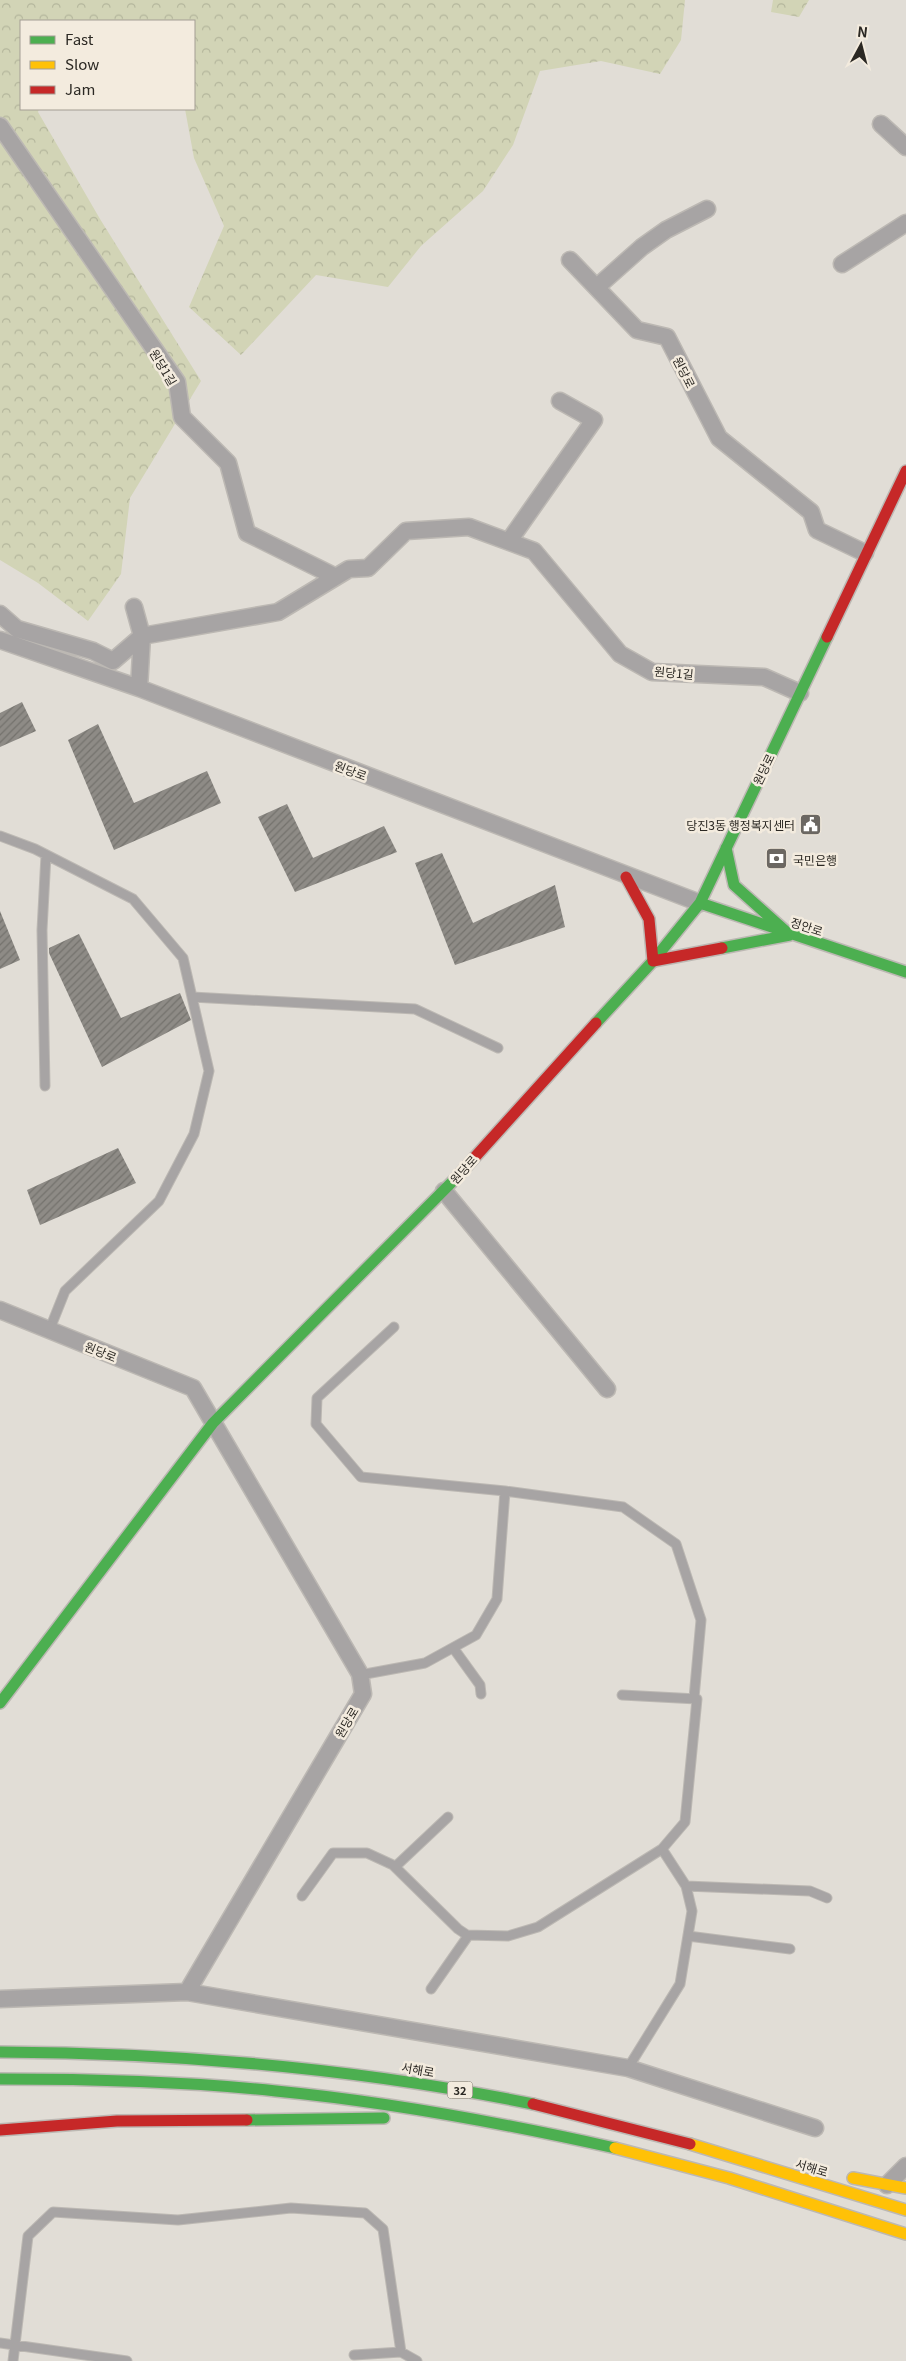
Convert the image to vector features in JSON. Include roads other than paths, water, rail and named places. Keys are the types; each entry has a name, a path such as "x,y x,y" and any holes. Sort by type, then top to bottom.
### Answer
{"main road":[{"name":"원당로","path":"0,1703 213,1423 444,1191 654,961 700,903 865,553 906,471"},
{"path":"726,848 734,886 790,935"},
{"path":"626,877 649,918 654,961 790,935"},
{"name":"정안로","path":"700,903 790,935 906,972"},
{"name":"서해로","path":"0,2052 86,2052 193,2057 288,2064 391,2078 505,2098 717,2152 906,2210"},
{"name":"32","path":"0,2079 96,2079 209,2085 314,2094 423,2109 624,2150 755,2187 906,2234"},
{"path":"0,2130 126,2120 300,2118 388,2118 519,2128"},
{"path":"717,2152 906,2188"},
{"path":"755,2187 874,2236"}],"street":[{"path":"881,124 906,147"},
{"name":"원당1길","path":"0,126 177,382 182,416 228,463 247,533 336,576"},
{"path":"597,287 642,247 666,230 707,209"},
{"path":"842,264 906,223"},
{"name":"원당로","path":"570,260 637,330 667,338 719,438 811,512 817,530 865,553"},
{"path":"509,541 594,420 560,401"},
{"name":"원당1길","path":"142,636 278,612 350,568 368,568 406,531 469,527 534,551 620,654 652,672 764,676 800,693"},
{"path":"134,606 142,636 138,688"},
{"path":"0,614 17,629 93,651 113,662 142,636"},
{"name":"원당로","path":"0,640 138,688 626,877 700,903"},
{"path":"444,1191 607,1389"},
{"name":"원당로","path":"0,1310 192,1388 360,1674 363,1694 187,1992"},
{"path":"0,1999 187,1992 628,2068 815,2128"},
{"path":"886,2185 906,2166"}],"lane":[{"path":"0,836 46,854 133,898 183,958 209,1071 194,1134 159,1201 65,1291 49,1331"},
{"path":"46,854 42,930 46,1086"},
{"path":"192,997 415,1009 498,1048"},
{"path":"394,1327 317,1398 316,1424 361,1477 505,1491 623,1507 676,1544 701,1620 694,1698"},
{"path":"360,1674 425,1663 454,1649 476,1635 497,1599 505,1491"},
{"path":"454,1649 480,1685 481,1694"},
{"path":"302,1896 333,1853 367,1853 393,1865 466,1935 508,1936 538,1927 662,1849 685,1822 697,1698 622,1695"},
{"path":"393,1865 396,1866 448,1817"},
{"path":"628,2068 680,1984 692,1911 686,1886 662,1849"},
{"path":"686,1886 810,1891 827,1898"},
{"path":"431,1989 468,1936 466,1935"},
{"path":"688,1936 790,1949"},
{"path":"13,2361 28,2236 53,2212 178,2220 291,2208 365,2213 383,2229 400,2352"},
{"path":"0,2343 127,2361"},
{"path":"354,2355 400,2352 417,2361"}],"place":[{"name":"당진3동 행정복지센터","path":"811,824"},
{"name":"국민은행","path":"777,859"}]}
